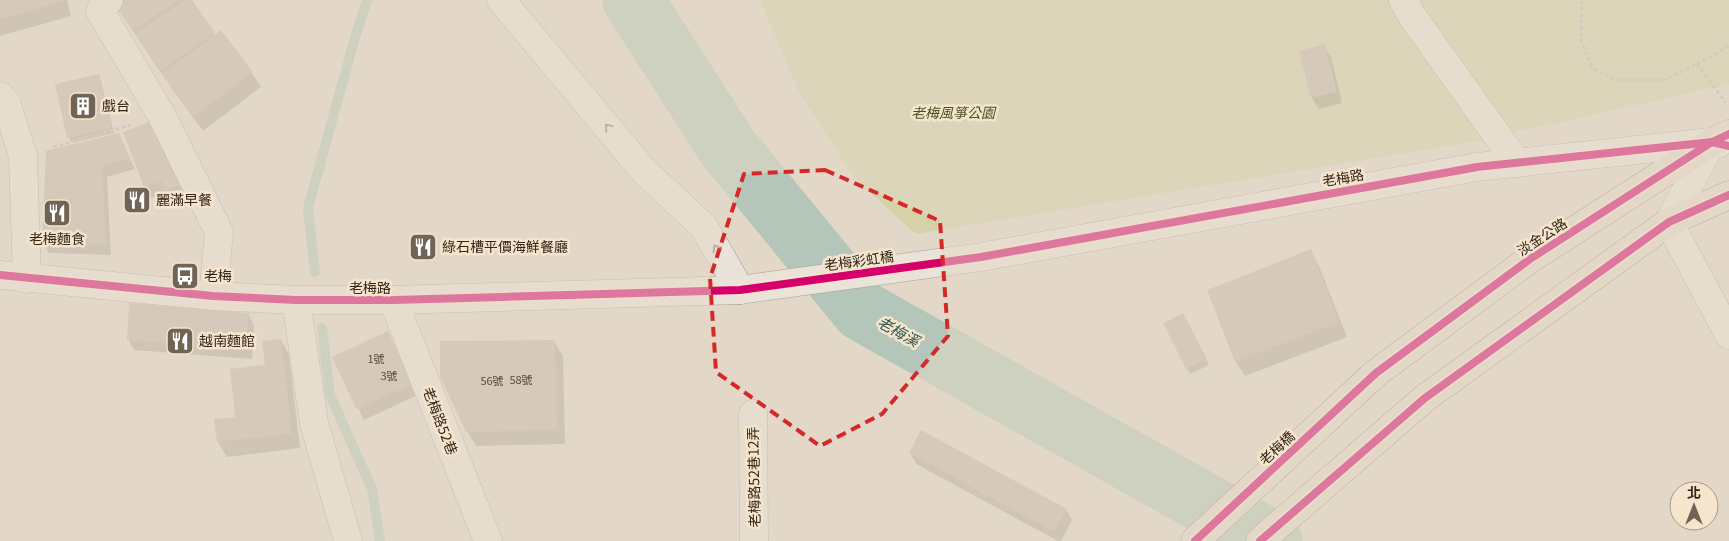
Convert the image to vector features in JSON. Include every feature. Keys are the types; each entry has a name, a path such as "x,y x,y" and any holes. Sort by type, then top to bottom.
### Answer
{"main road":[{"name":"淡金公路","path":"1376,373 1530,259 1723,141"},
{"path":"1260,541 1425,398 1669,222 1729,195"},
{"name":"老梅橋","path":"1195,541 1376,373"}],"street":[{"path":"109,0 100,11 162,116 219,232 213,296"},
{"path":"501,0 644,171 704,227 740,290"},
{"path":"1403,0 1412,16 1517,163"},
{"path":"0,96 6,102 23,156 27,279"},
{"path":"1723,141 1669,222 1729,335"},
{"name":"老梅路","path":"981,257 1477,167 1723,141"},
{"name":"老梅彩虹橋","path":"740,290 981,257"},
{"name":"老梅路","path":"0,275 213,296 296,300 393,300 740,290"},
{"path":"296,300 314,423 348,541"},
{"name":"老梅路52巷","path":"393,300 488,541"},
{"name":"老梅路52巷12弄","path":"753,414 754,541"}],"path":[{"path":"1582,0 1581,40 1592,68 1616,80 1664,80 1729,46"},
{"path":"1697,64 1729,108"},
{"path":"23,156 162,116"}],"highlighted area":[{"path":"825,170 940,221 948,336 882,414 820,446 716,372 710,278 744,174"}],"green space":[{"name":"老梅風箏公園","path":"760,0 1729,0 1729,84 1473,142 916,234 854,178 798,90"}],"building":[{"path":"0,0 65,0 65,1 0,19"},
{"path":"122,0 179,0 133,31 115,5"},
{"path":"185,0 192,0 215,33 161,70 135,34"},
{"path":"221,30 253,72 193,117 162,74"},
{"path":"1325,44 1337,92 1311,98 1299,51"},
{"name":"戲台","path":"99,74 112,128 67,138 55,84"},
{"path":"160,118 185,184 165,191 162,181 144,187 123,132"},
{"path":"119,133 130,158 102,166 106,244 42,243 46,151"},
{"path":"1311,249 1339,322 1235,362 1207,290"},
{"path":"129,303 249,313 246,349 127,340"},
{"path":"1183,313 1207,359 1186,369 1163,323"},
{"path":"388,331 413,384 356,409 332,357"},
{"path":"281,339 292,434 217,442 214,419 235,417 230,369 265,365 262,341"},
{"path":"555,340 557,430 466,432 440,376 440,341"},
{"path":"921,430 1067,509 1054,532 909,453"}],"waterway":[{"path":"315,272 308,208 367,0"},
{"name":"老梅溪","path":"633,0 728,148 862,311 1272,541"},
{"path":"322,328 330,395 372,489 380,541"}],"cycle path":[{"path":"1195,541 1376,373 1530,259 1712,142 1729,134"},
{"path":"0,275 213,296 296,300 393,300 740,290 981,257 1477,167 1712,142 1729,146"},
{"path":"1260,541 1425,398 1669,222 1729,195"}],"place":[{"name":"戲台","path":"83,106"},
{"name":"麗滿早餐","path":"137,200"},
{"name":"老梅麵食","path":"57,213"},
{"name":"綠石槽平價海鮮餐廳","path":"423,247"},
{"name":"老梅","path":"185,276"},
{"name":"越南麵館","path":"180,341"}]}
